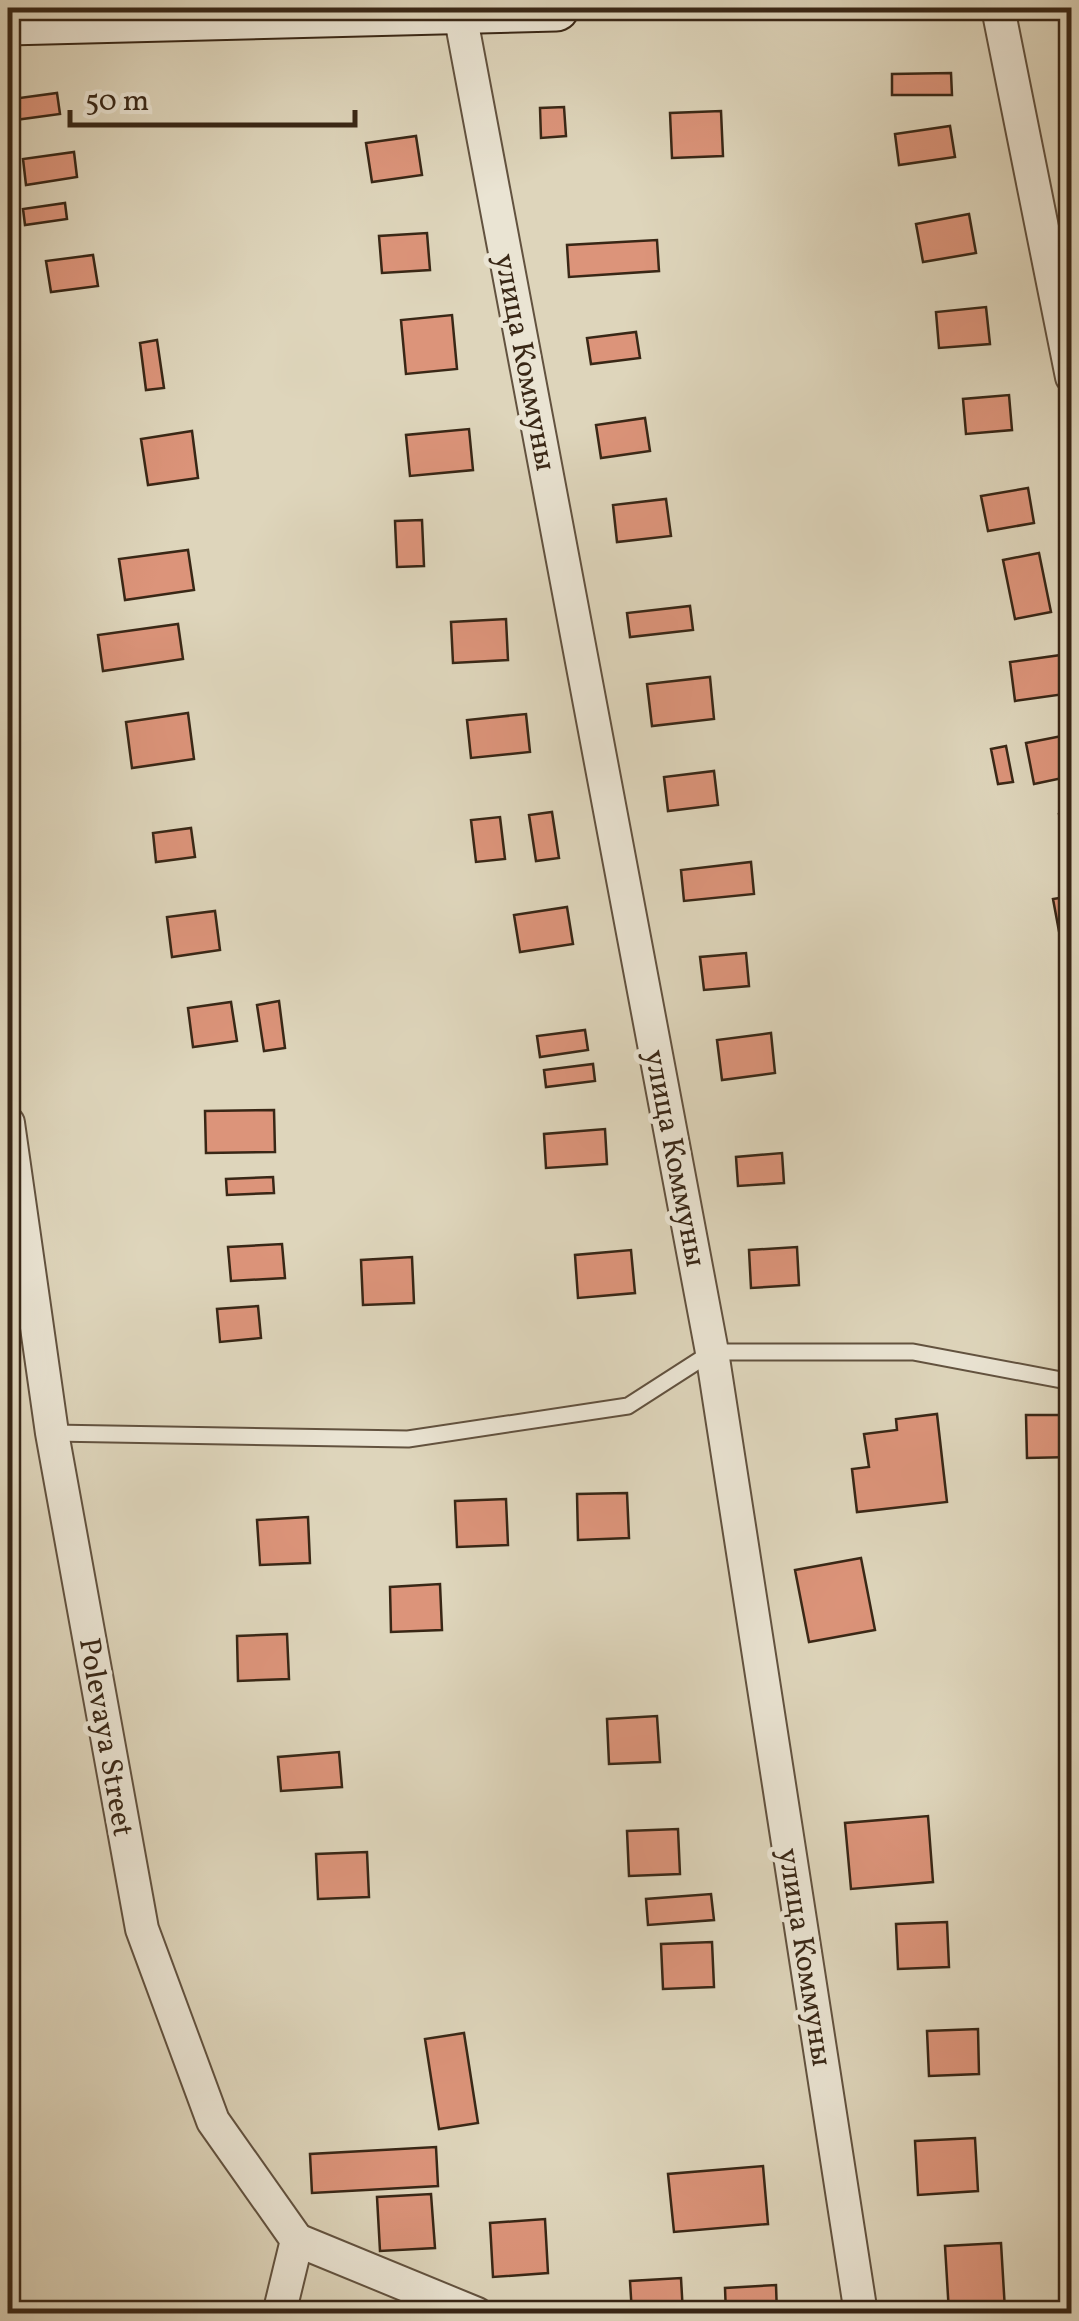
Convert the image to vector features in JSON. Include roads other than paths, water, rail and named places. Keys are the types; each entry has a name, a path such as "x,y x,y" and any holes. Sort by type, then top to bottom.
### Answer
{"main road":[{"path":"8,22 556,8"}],"street":[{"path":"998,8 1072,377"},
{"name":"улица Коммуны","path":"459,10 712,1352 861,2314"},
{"name":"Polevaya Street","path":"8,1123 52,1434 142,1929 213,2122 298,2240"},
{"path":"279,2314 298,2240 477,2314"}],"lane":[{"path":"52,1434 408,1439 628,1406 712,1352 914,1352 1072,1382"}]}
